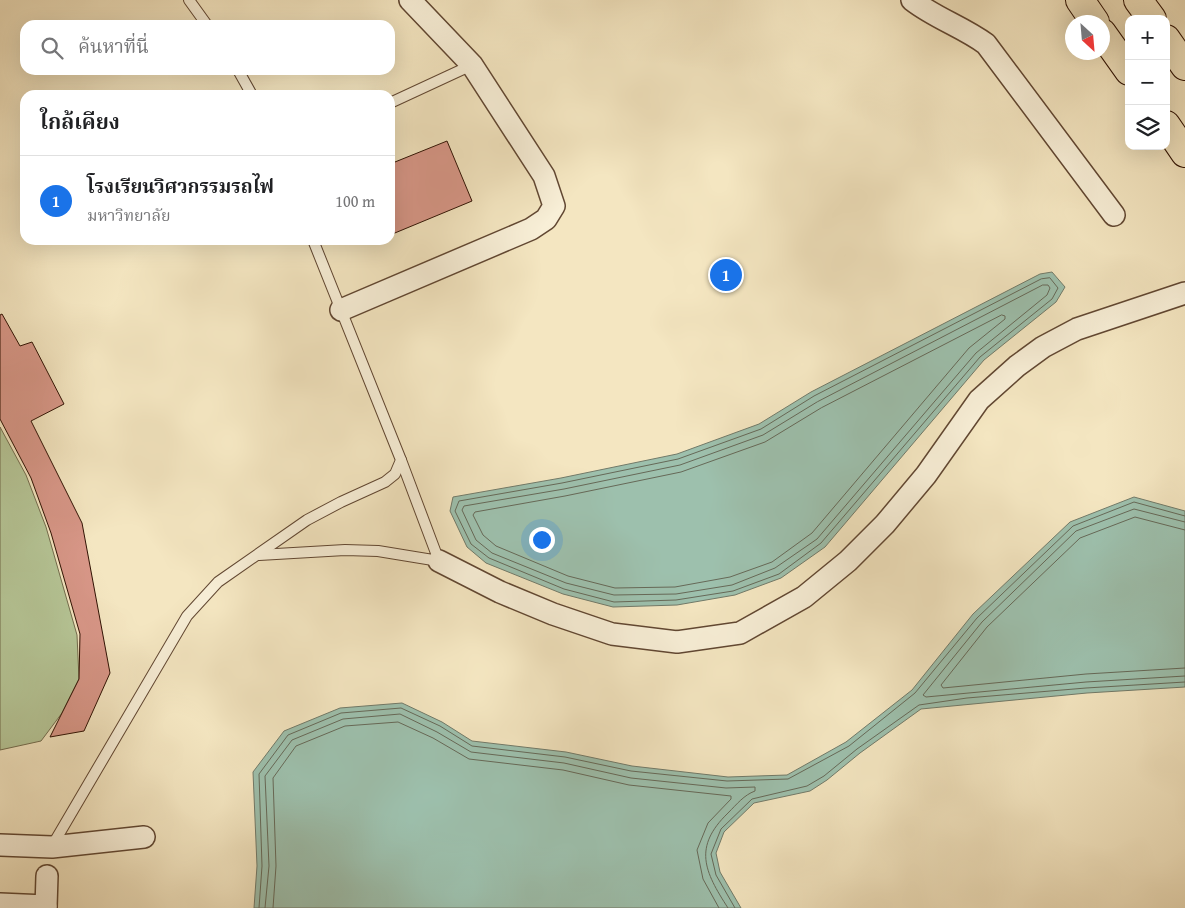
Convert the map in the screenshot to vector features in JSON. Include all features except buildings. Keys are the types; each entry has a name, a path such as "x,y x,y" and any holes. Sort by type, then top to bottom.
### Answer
{"highway":[{"path":"1080,0 1090,15"},
{"path":"1138,0 1149,15"},
{"path":"1110,44 1125,65"},
{"path":"1170,45 1185,66"},
{"path":"1170,132 1185,153"}],"street":[{"path":"341,310 531,229 546,219 554,206 544,176 472,65 410,0"},
{"path":"912,0 922,8 970,32 986,44 1114,215"},
{"path":"439,561 500,592 553,614 612,634 677,642 740,633 804,597 848,560 885,524 926,475 979,400 1017,366 1043,347 1077,329 1185,294"},
{"path":"0,845 52,847 144,837"},
{"path":"0,904 46,907 47,876"}],"lane":[{"path":"189,0 203,20"},
{"path":"395,101 472,65"},
{"path":"241,75 249,90"},
{"path":"259,555 345,550 378,551 439,561 401,460 315,245"},
{"path":"52,847 187,616 218,582 307,520 340,502 385,482 394,474 401,460"}],"shaded area":[{"path":"0,427 26,475 46,527 77,635 79,679 62,713 41,741 0,750"}],"water":[{"path":"1052,272 1065,287 1056,302 984,360 825,547 781,578 735,595 677,605 613,607 563,594 486,563 467,547 450,511 453,497 561,478 677,454 759,424 811,392 1040,274"},
{"path":"1134,497 1185,511 1185,687 1087,693 921,709 810,791 754,803 724,832 716,853 720,872 741,908 254,908 257,866 253,772 284,731 340,708 402,703 442,722 472,741 566,752 632,766 728,777 787,775 846,742 912,690 973,614 1070,522"}],"place":[{"name":"โรงเรียนวิศวกรรมรถไฟ","path":"726,275"}]}
